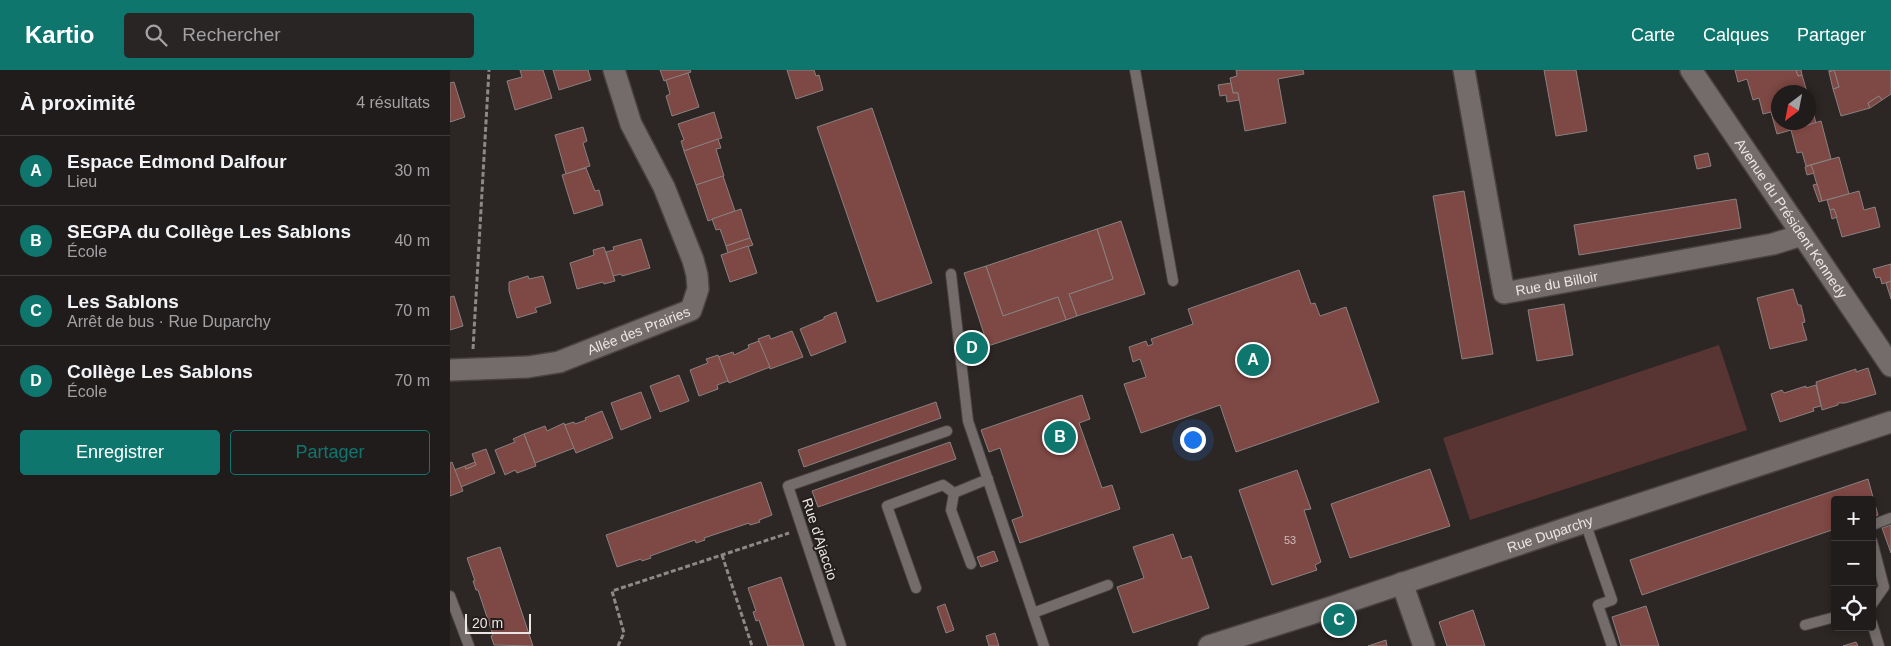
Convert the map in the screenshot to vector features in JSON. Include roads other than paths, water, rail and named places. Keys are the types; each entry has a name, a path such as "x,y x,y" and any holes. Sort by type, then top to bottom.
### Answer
{"street":[{"name":"Allée des Prairies","path":"450,370 528,368 559,362 691,310 698,289 693,260 664,188 631,124 614,70"},
{"name":"Rue du Billoir","path":"1464,70 1504,293 1773,244 1802,235"},
{"name":"Avenue du Président Kennedy","path":"1691,70 1891,366"},
{"name":"Rue Duparchy","path":"1209,646 1891,422"},
{"path":"1402,583 1424,646"}],"lane":[{"path":"1135,70 1173,281"},
{"path":"951,274 968,421 1044,646"},
{"name":"Rue d'Ajaccio","path":"840,646 788,486 947,431"},
{"path":"954,493 988,479"},
{"path":"916,588 887,506 943,485 954,493"},
{"path":"954,493 951,510 971,564"},
{"path":"1876,524 1891,518"},
{"path":"1585,522 1612,600 1598,605 1612,646"},
{"path":"1876,556 1884,587 1876,598"},
{"path":"1033,613 1108,585"},
{"path":"450,596 469,646"},
{"path":"1805,625 1831,618"},
{"path":"1874,631 1879,646"}],"place":[{"name":"Collège Les Sablons","path":"972,348"},
{"name":"Espace Edmond Dalfour","path":"1253,360"},
{"name":"SEGPA du Collège Les Sablons","path":"1060,437"},
{"name":"Les Sablons","path":"1339,620"}]}
